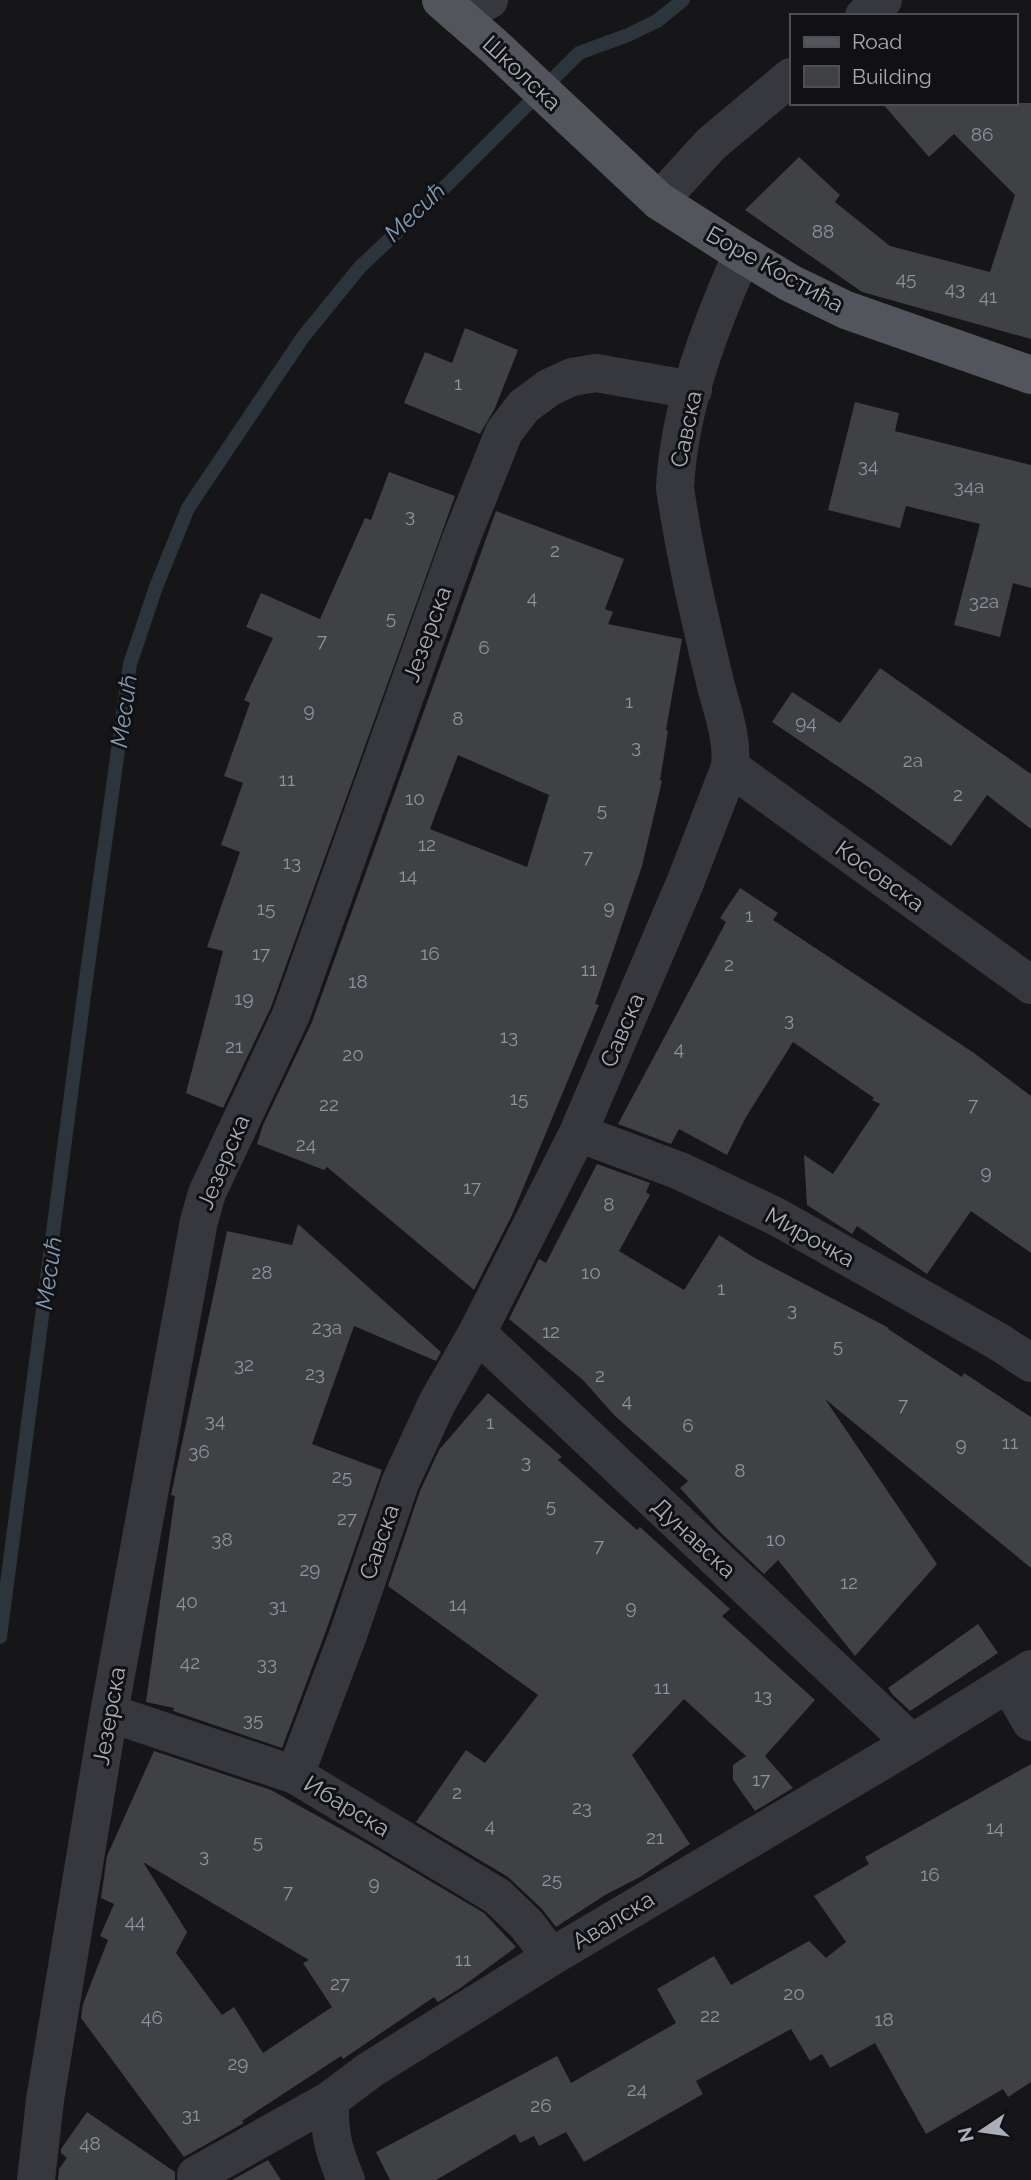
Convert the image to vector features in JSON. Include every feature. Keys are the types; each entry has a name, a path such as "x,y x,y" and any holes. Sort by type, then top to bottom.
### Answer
{"main road":[{"name":"Школска","path":"463,5 495,47 584,132"},
{"name":"Боре Костића","path":"584,132 659,201 790,283 846,310 1031,375"}],"street":[{"path":"866,14 883,0"},
{"path":"659,201 711,144 790,78"},
{"name":"Савска","path":"295,1775 348,1635 400,1483 437,1403 477,1333 578,1133 685,883 730,766 732,747 712,666 675,488 677,462 692,390 715,317 742,254"},
{"name":"Језерска","path":"36,2180 45,2100 110,1713 199,1221 207,1194 291,1015 461,539 505,432 524,406 550,387 572,377 596,373 692,390"},
{"name":"Косовска","path":"730,766 1031,985"},
{"name":"Мирочка","path":"578,1133 680,1171 778,1217 999,1342 1031,1363"},
{"name":"Дунавска","path":"477,1333 912,1743"},
{"path":"1020,1676 1031,1722"},
{"name":"Авалска","path":"196,2175 330,2100 370,2070 551,1957 1020,1676"},
{"name":"Ибарска","path":"110,1713 295,1775 497,1896 527,1925 551,1957"},
{"path":"330,2100 329,2129 334,2152 346,2180"}],"building":[{"path":"1031,103 1031,339 862,292 745,210 799,157 840,195 835,202 890,246 990,272 1015,195 954,134 929,157 884,105"},
{"path":"465,328 518,350 495,408 480,434 404,403 425,352 452,363"},
{"path":"855,402 899,413 895,431 1031,465 1031,588 1013,583 1000,637 954,625 980,524 906,506 900,528 828,510"},
{"path":"389,472 455,496 271,1007 223,1108 186,1093 223,951 207,947 240,852 221,845 243,783 224,776 250,703 244,700 273,638 246,627 261,593 320,619 365,518 371,520"},
{"path":"496,511 624,559 605,609 613,612 608,624 682,639 666,730 662,781 642,866 595,1004 599,1005 512,1215 474,1290 327,1167 324,1170 257,1144 263,1125 312,1022","holes":["458,755 549,795 527,867 430,829"]},
{"path":"880,668 1031,774 1031,829 987,795 951,846 772,722 792,692 840,723"},
{"path":"740,888 778,913 773,920 974,1053 1031,1096 1031,1253 971,1211 927,1274 857,1226 852,1234 807,1205 804,1155 833,1174 880,1104 793,1042 746,1117 727,1155 679,1129 671,1144 618,1124 726,922 720,918"},
{"path":"597,1164 650,1183 646,1192 650,1195 619,1251 684,1290 719,1235 753,1257 889,1328 962,1377 964,1373 1031,1417 1031,1568 825,1399 937,1564 855,1656 778,1560 764,1574 719,1531 680,1488 688,1481 615,1416 583,1380 509,1319 539,1259 546,1263"},
{"path":"298,1224 441,1352 436,1361 354,1326 312,1444 382,1470 282,1748 173,1711 174,1708 146,1702 175,1496 171,1495 227,1231 292,1245"},
{"path":"488,1393 562,1457 558,1460 637,1530 640,1527 730,1609 722,1616 815,1700 765,1756 793,1788 755,1811 733,1780 733,1765 746,1756 684,1699 632,1755 690,1844 556,1927 542,1909 508,1877 416,1822 466,1750 485,1763 538,1695 388,1586 420,1491 439,1450"},
{"path":"978,1624 998,1653 910,1711 893,1695 888,1688"},
{"path":"154,1751 271,1790 484,1913 516,1947 459,1989 438,2002 434,1997 343,2059 341,2056 242,2121 244,2123 184,2157 81,2018 83,2004 108,1940 100,1936 114,1904 101,1898 107,1856","holes":["143,1862 309,1960 303,1963 332,2007 263,2053 234,2007 222,2015 176,1953 187,1932"]},
{"path":"1031,1764 1031,2082 1008,2097 1003,2089 926,2134 875,2043 830,2068 822,2054 810,2061 791,2029 696,2081 703,2094 584,2162 566,2132 539,2146 534,2136 520,2143 515,2134 436,2180 390,2180 376,2152 557,2056 571,2083 676,2023 657,1989 714,1956 731,1985 809,1941 826,1958 846,1942 814,1896 869,1864 865,1857"},
{"path":"87,2112 175,2172 175,2180 58,2180 59,2169 67,2158 61,2153 61,2149"},
{"path":"268,2160 281,2180 232,2180"}],"waterway":[{"name":"Месић","path":"0,1637 130,664 156,587 188,508 303,337 360,267 442,190 579,53 657,21 683,0"}]}
